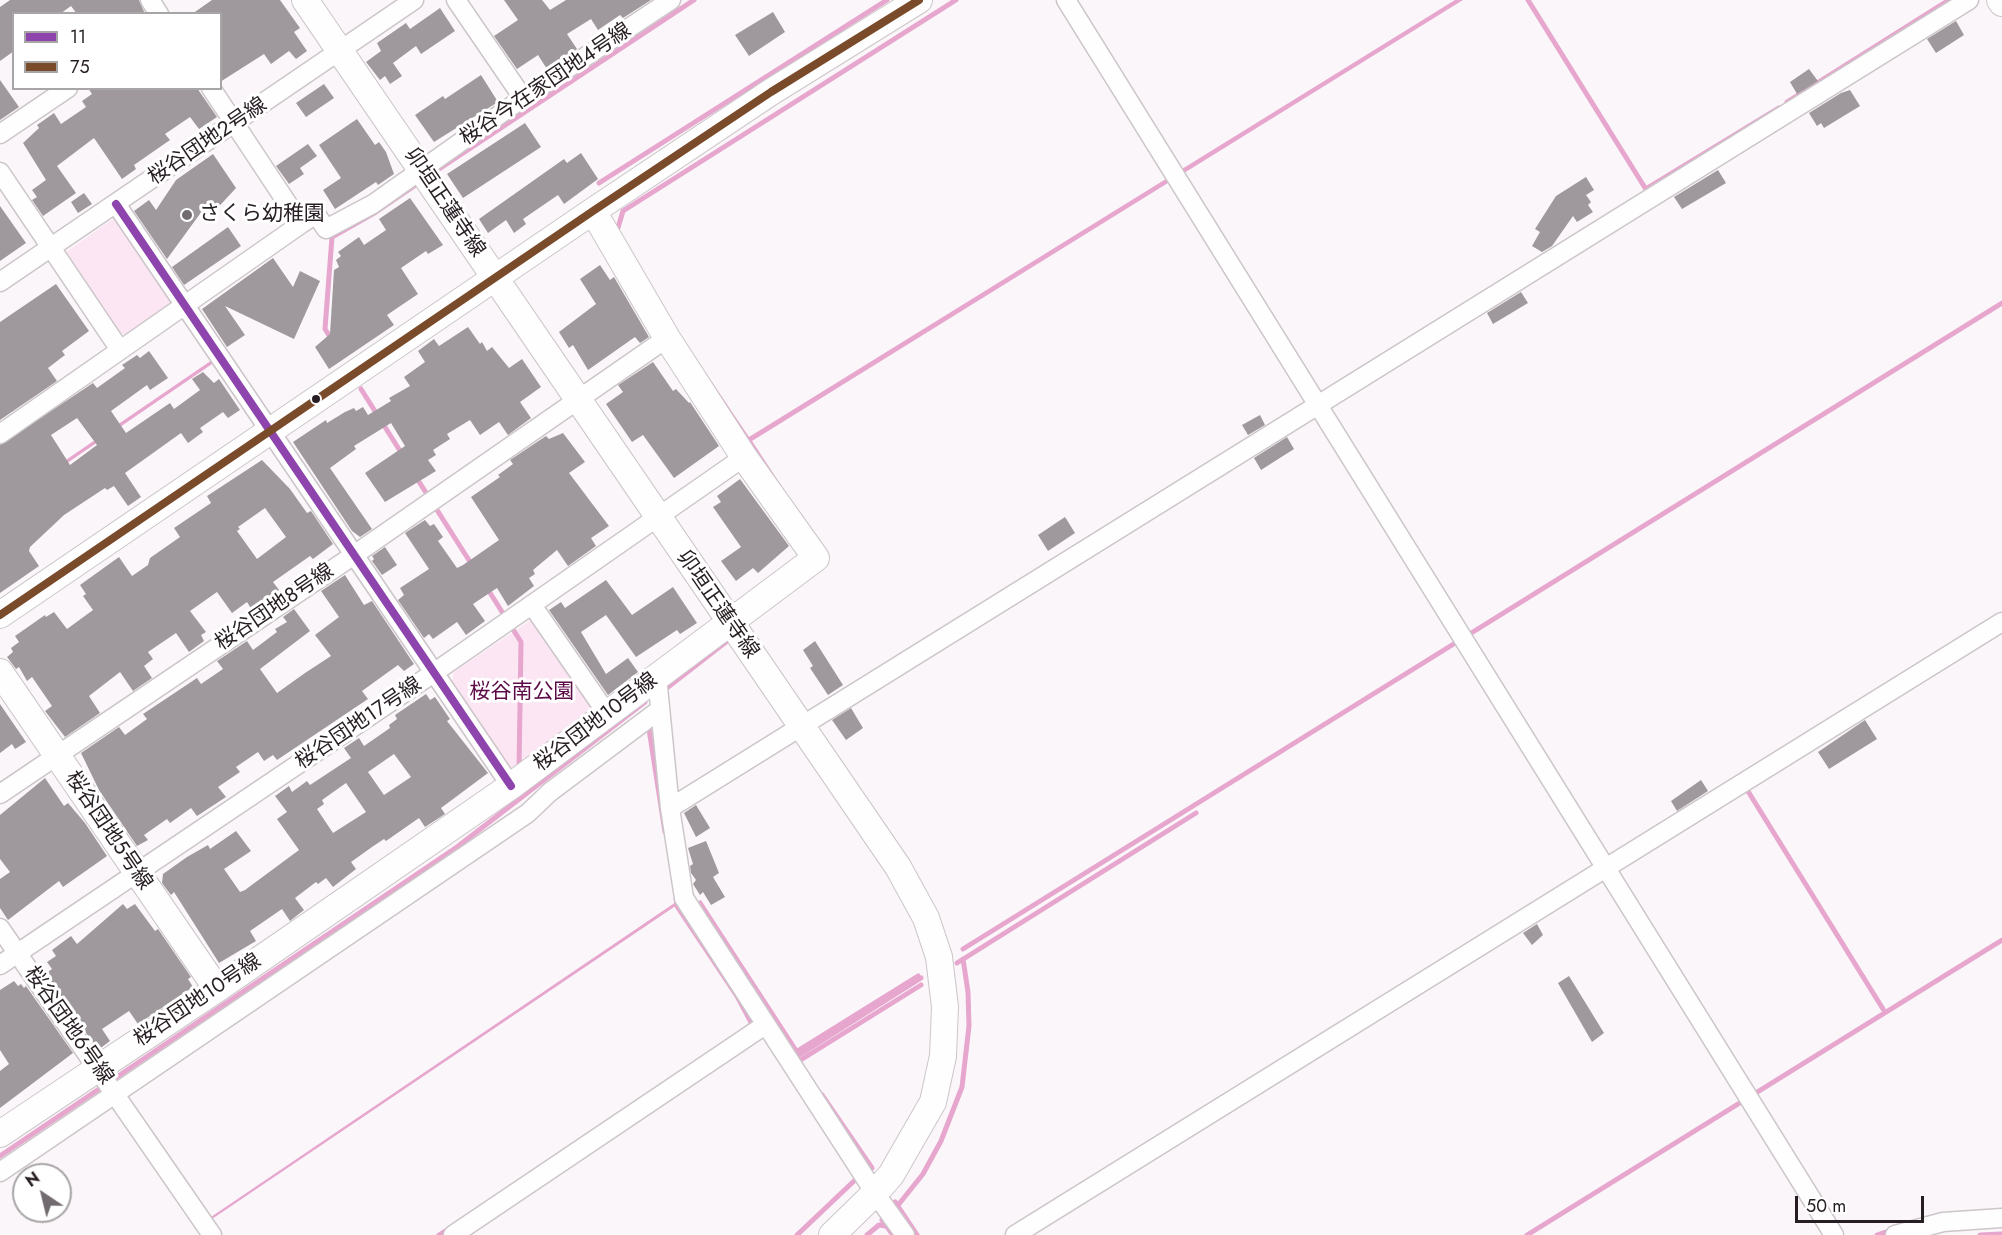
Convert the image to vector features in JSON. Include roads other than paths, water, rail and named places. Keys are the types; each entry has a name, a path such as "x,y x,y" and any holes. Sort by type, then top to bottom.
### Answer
{"main road":[{"name":"卯垣正蓮寺線","path":"304,0 898,867 926,918 939,957 945,1007 943,1056 933,1102 891,1174 832,1235"},
{"path":"0,615 593,211 771,92 919,0"},
{"name":"桜谷団地10号線","path":"0,1134 107,1081 217,989 511,786 816,558 744,457 667,338 593,211"},
{"name":"桜谷団地5号線","path":"0,672 217,989"}],"street":[{"name":"桜谷団地2号線","path":"0,282 236,124 414,0"},
{"path":"456,0 523,98"},
{"name":"桜谷今在家団地4号線","path":"301,224 316,214 326,229 373,204 523,98 671,0"},
{"path":"1066,0 1834,1235"},
{"path":"670,808 1969,0"},
{"path":"0,134 65,90"},
{"path":"0,434 301,224 212,90"},
{"path":"0,172 120,350"},
{"path":"116,204 511,786"},
{"name":"桜谷団地8号線","path":"0,794 354,555 667,338"},
{"name":"桜谷団地17号線","path":"0,965 435,672 744,457"},
{"path":"532,605 608,715"},
{"path":"1015,1235 2002,622"},
{"path":"657,677 658,711 684,898 875,1193 905,1235"},
{"path":"0,1172 107,1081 528,813 550,792 658,711"},
{"name":"桜谷団地6号線","path":"0,928 212,1235"},
{"path":"453,1235 765,1025"},
{"path":"1895,1235 1943,1222 2002,1218"}],"waterway":[{"path":"433,173 694,0"},
{"path":"599,183 887,0"},
{"path":"619,234 617,231 623,211 956,0"},
{"path":"1528,0 1647,191"},
{"path":"1787,102 1949,0"},
{"path":"1646,189 1779,108"},
{"path":"332,340 325,329 332,237 376,212 420,182"},
{"path":"963,949 2002,303"},
{"path":"361,389 402,454"},
{"path":"416,477 472,565"},
{"path":"487,588 521,642 519,770"},
{"path":"663,691 731,638"},
{"path":"0,1156 457,847 645,702"},
{"path":"649,729 665,832"},
{"path":"1746,788 1883,1009"},
{"path":"957,963 1196,813"},
{"path":"676,897 677,906 737,996 752,1024 749,1026"},
{"path":"700,903 795,1049 798,1060"},
{"path":"1527,1235 2002,940"},
{"path":"899,1204 923,1174 941,1141 962,1087 969,1026 968,992 963,959"},
{"path":"799,1050 918,976"},
{"path":"796,1057 921,978"},
{"path":"799,1061 921,985"},
{"path":"822,1095 872,1168"},
{"path":"797,1235 854,1181"},
{"path":"895,1202 917,1235"},
{"path":"882,1220 893,1235"},
{"path":"867,1235 879,1225 886,1226"},
{"path":"439,1235 450,1228"},
{"path":"1877,1235 1892,1230"},
{"path":"1980,1235 2002,1234"}],"place":[{"name":"さくら幼稚園","path":"187,215"}],"park label":[{"name":"桜谷南公園","path":"522,693"}]}
